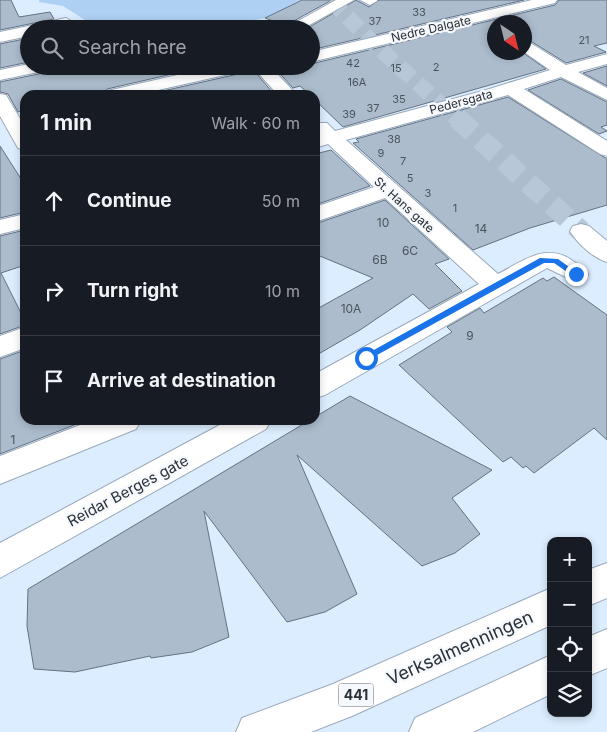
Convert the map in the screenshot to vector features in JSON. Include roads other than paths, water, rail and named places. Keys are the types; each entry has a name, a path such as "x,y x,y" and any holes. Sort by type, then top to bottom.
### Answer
{"street":[{"path":"308,20 346,0"},
{"name":"Nedre Dalgate","path":"320,55 479,14 550,0"},
{"path":"0,37 20,33"},
{"path":"532,50 563,71 607,95"},
{"name":"Pedersgata","path":"322,140 607,59"},
{"path":"0,75 20,71"},
{"path":"135,90 201,75"},
{"path":"271,75 284,90"},
{"path":"510,88 607,150"},
{"path":"0,98 20,135"},
{"name":"St. Hans gate","path":"322,140 387,190 495,285"},
{"path":"320,213 387,190"},
{"path":"0,227 20,222"},
{"path":"581,231 607,254"},
{"path":"320,384 495,285 543,260 556,261 576,274"},
{"path":"0,347 20,339"},
{"path":"0,470 113,425"},
{"name":"Reidar Berges gate","path":"0,561 247,425"},
{"path":"592,586 607,580"},
{"name":"Verksalmenningen","path":"256,732 338,702 453,652 547,608"},
{"path":"592,655 607,648"},
{"path":"429,732 547,676"}],"tunnel":[{"path":"331,0 369,39 458,120"},
{"path":"457,118 581,231"}]}
